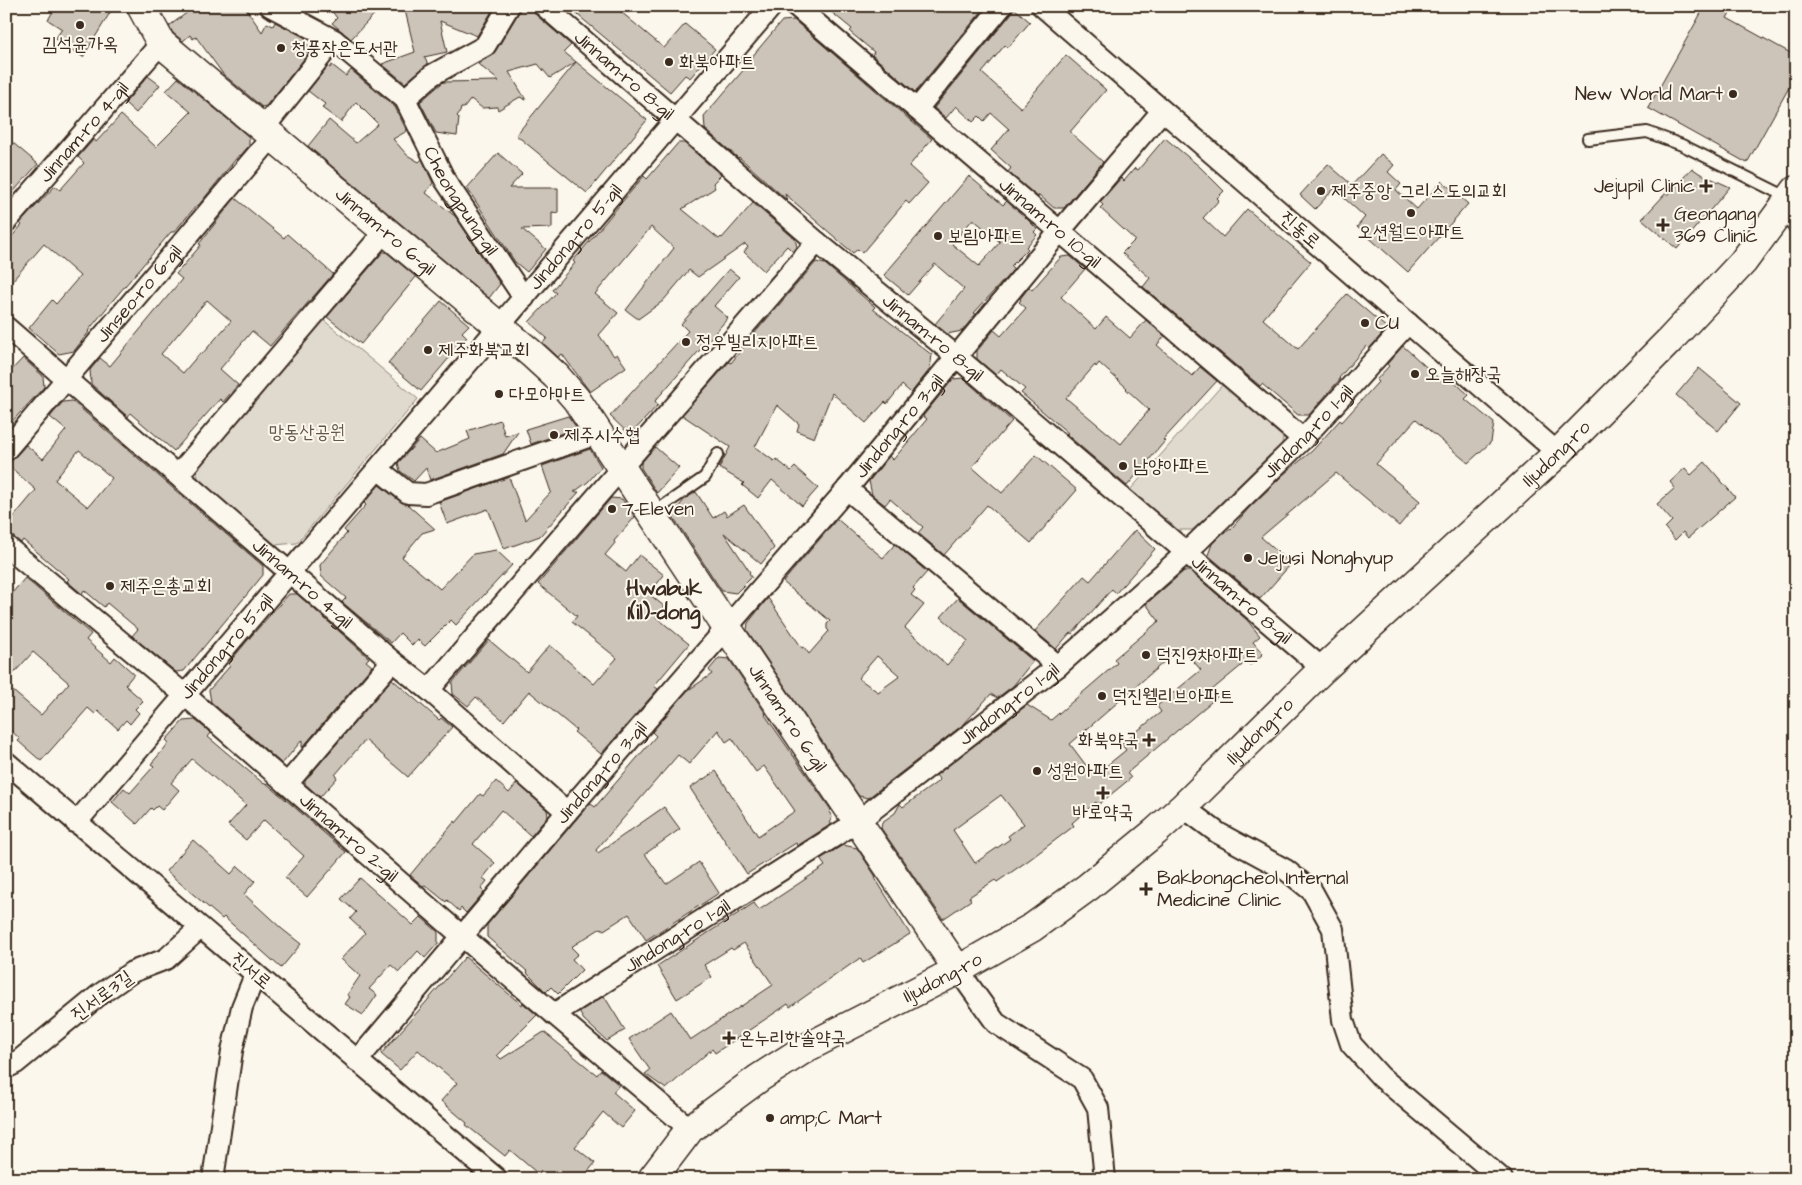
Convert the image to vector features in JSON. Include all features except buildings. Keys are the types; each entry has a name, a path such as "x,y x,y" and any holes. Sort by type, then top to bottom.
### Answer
{"main road":[{"name":"Jinnam-ro 6-gil","path":"141,6 161,43 500,327 556,376 576,399 727,628 958,970"},
{"name":"Iljudong-ro","path":"652,1179 690,1129 759,1078 806,1048 958,970 1033,927 1088,887 1183,807 1323,668 1558,453 1670,340 1743,262 1791,205"}],"street":[{"path":"405,99 432,75 485,46 509,6"},
{"name":"Jinnam-ro 8-gil","path":"544,6 817,242 957,356 1323,668"},
{"name":"Jindong-ro 5-gil","path":"76,823 772,6"},
{"name":"Jinnam-ro 10-gil","path":"796,6 1303,439"},
{"path":"917,109 1002,6"},
{"name":"진동로","path":"1042,6 1558,453"},
{"name":"Cheongpung-gil","path":"281,8 334,40 405,99 445,180 524,298"},
{"name":"Jinseo-ro 6-gil","path":"6,450 67,380 268,133 334,40"},
{"name":"Jinnam-ro 4-gil","path":"6,222 161,43"},
{"name":"Jindong-ro 3-gil","path":"358,1060 567,812 847,489 1060,231 1162,111"},
{"path":"178,476 385,231"},
{"path":"428,690 817,242"},
{"name":"Jindong-ro 1-gil","path":"554,1014 857,822 1058,666 1186,552 1303,439 1408,323"},
{"name":"Jinnam-ro 4-gil","path":"6,327 567,812"},
{"path":"378,469 408,493 426,494 598,433"},
{"name":"Jindong-ro 3-gil","path":"847,489 1058,666"},
{"name":"Jinnam-ro 2-gil","path":"6,546 186,696 463,937 690,1129"},
{"path":"287,784 392,660"},
{"name":"진서로","path":"6,762 496,1179"},
{"path":"1183,807 1218,833 1286,870 1312,891 1333,929 1343,1020 1351,1044 1381,1077 1502,1179"},
{"name":"진서로3길","path":"6,1068 132,972 166,959 200,928"},
{"path":"958,970 996,1023 1082,1079 1098,1108 1106,1179"},
{"path":"214,1179 232,1051 242,1007 255,975"}],"lane":[{"path":"1588,138 1647,132 1682,145 1791,205"},
{"path":"652,514 705,477 718,454"}],"green space":[{"name":"망동산공원","path":"320,317 418,399 297,543 274,545 199,482 195,465"},
{"path":"1223,384 1283,436 1281,454 1192,530 1174,530 1130,490"}],"place":[{"name":"김석윤가옥","path":"80,25"},
{"name":"청풍작은도서관","path":"281,48"},
{"name":"화북아파트","path":"669,62"},
{"name":"New World Mart","path":"1733,94"},
{"name":"Jejupil Clinic","path":"1706,186"},
{"name":"제주중앙 그리스도의교회","path":"1321,191"},
{"name":"오션월드아파트","path":"1411,213"},
{"name":"Geongang 369 Clinic","path":"1663,225"},
{"name":"보림아파트","path":"938,236"},
{"name":"CU","path":"1365,323"},
{"name":"정우빌리지아파트","path":"686,342"},
{"name":"제주화북교회","path":"428,350"},
{"name":"오늘해장국","path":"1415,374"},
{"name":"다모아마트","path":"499,394"},
{"name":"제주시수협","path":"554,435"},
{"name":"남양아파트","path":"1123,466"},
{"name":"7-Eleven","path":"612,509"},
{"name":"Jejusi Nonghyup","path":"1248,558"},
{"name":"제주은총교회","path":"110,586"},
{"name":"덕진9차아파트","path":"1146,655"},
{"name":"덕진웰리브아파트","path":"1102,696"},
{"name":"화북약국","path":"1149,740"},
{"name":"성원아파트","path":"1037,771"},
{"name":"바로약국","path":"1103,793"},
{"name":"Bakbongcheol Internal Medicine Clinic","path":"1146,889"},
{"name":"온누리한솔약국","path":"729,1038"},
{"name":"amp;C Mart","path":"770,1118"}],"district":[{"name":"Hwabuk 1(il)-dong","path":"664,600"}]}
